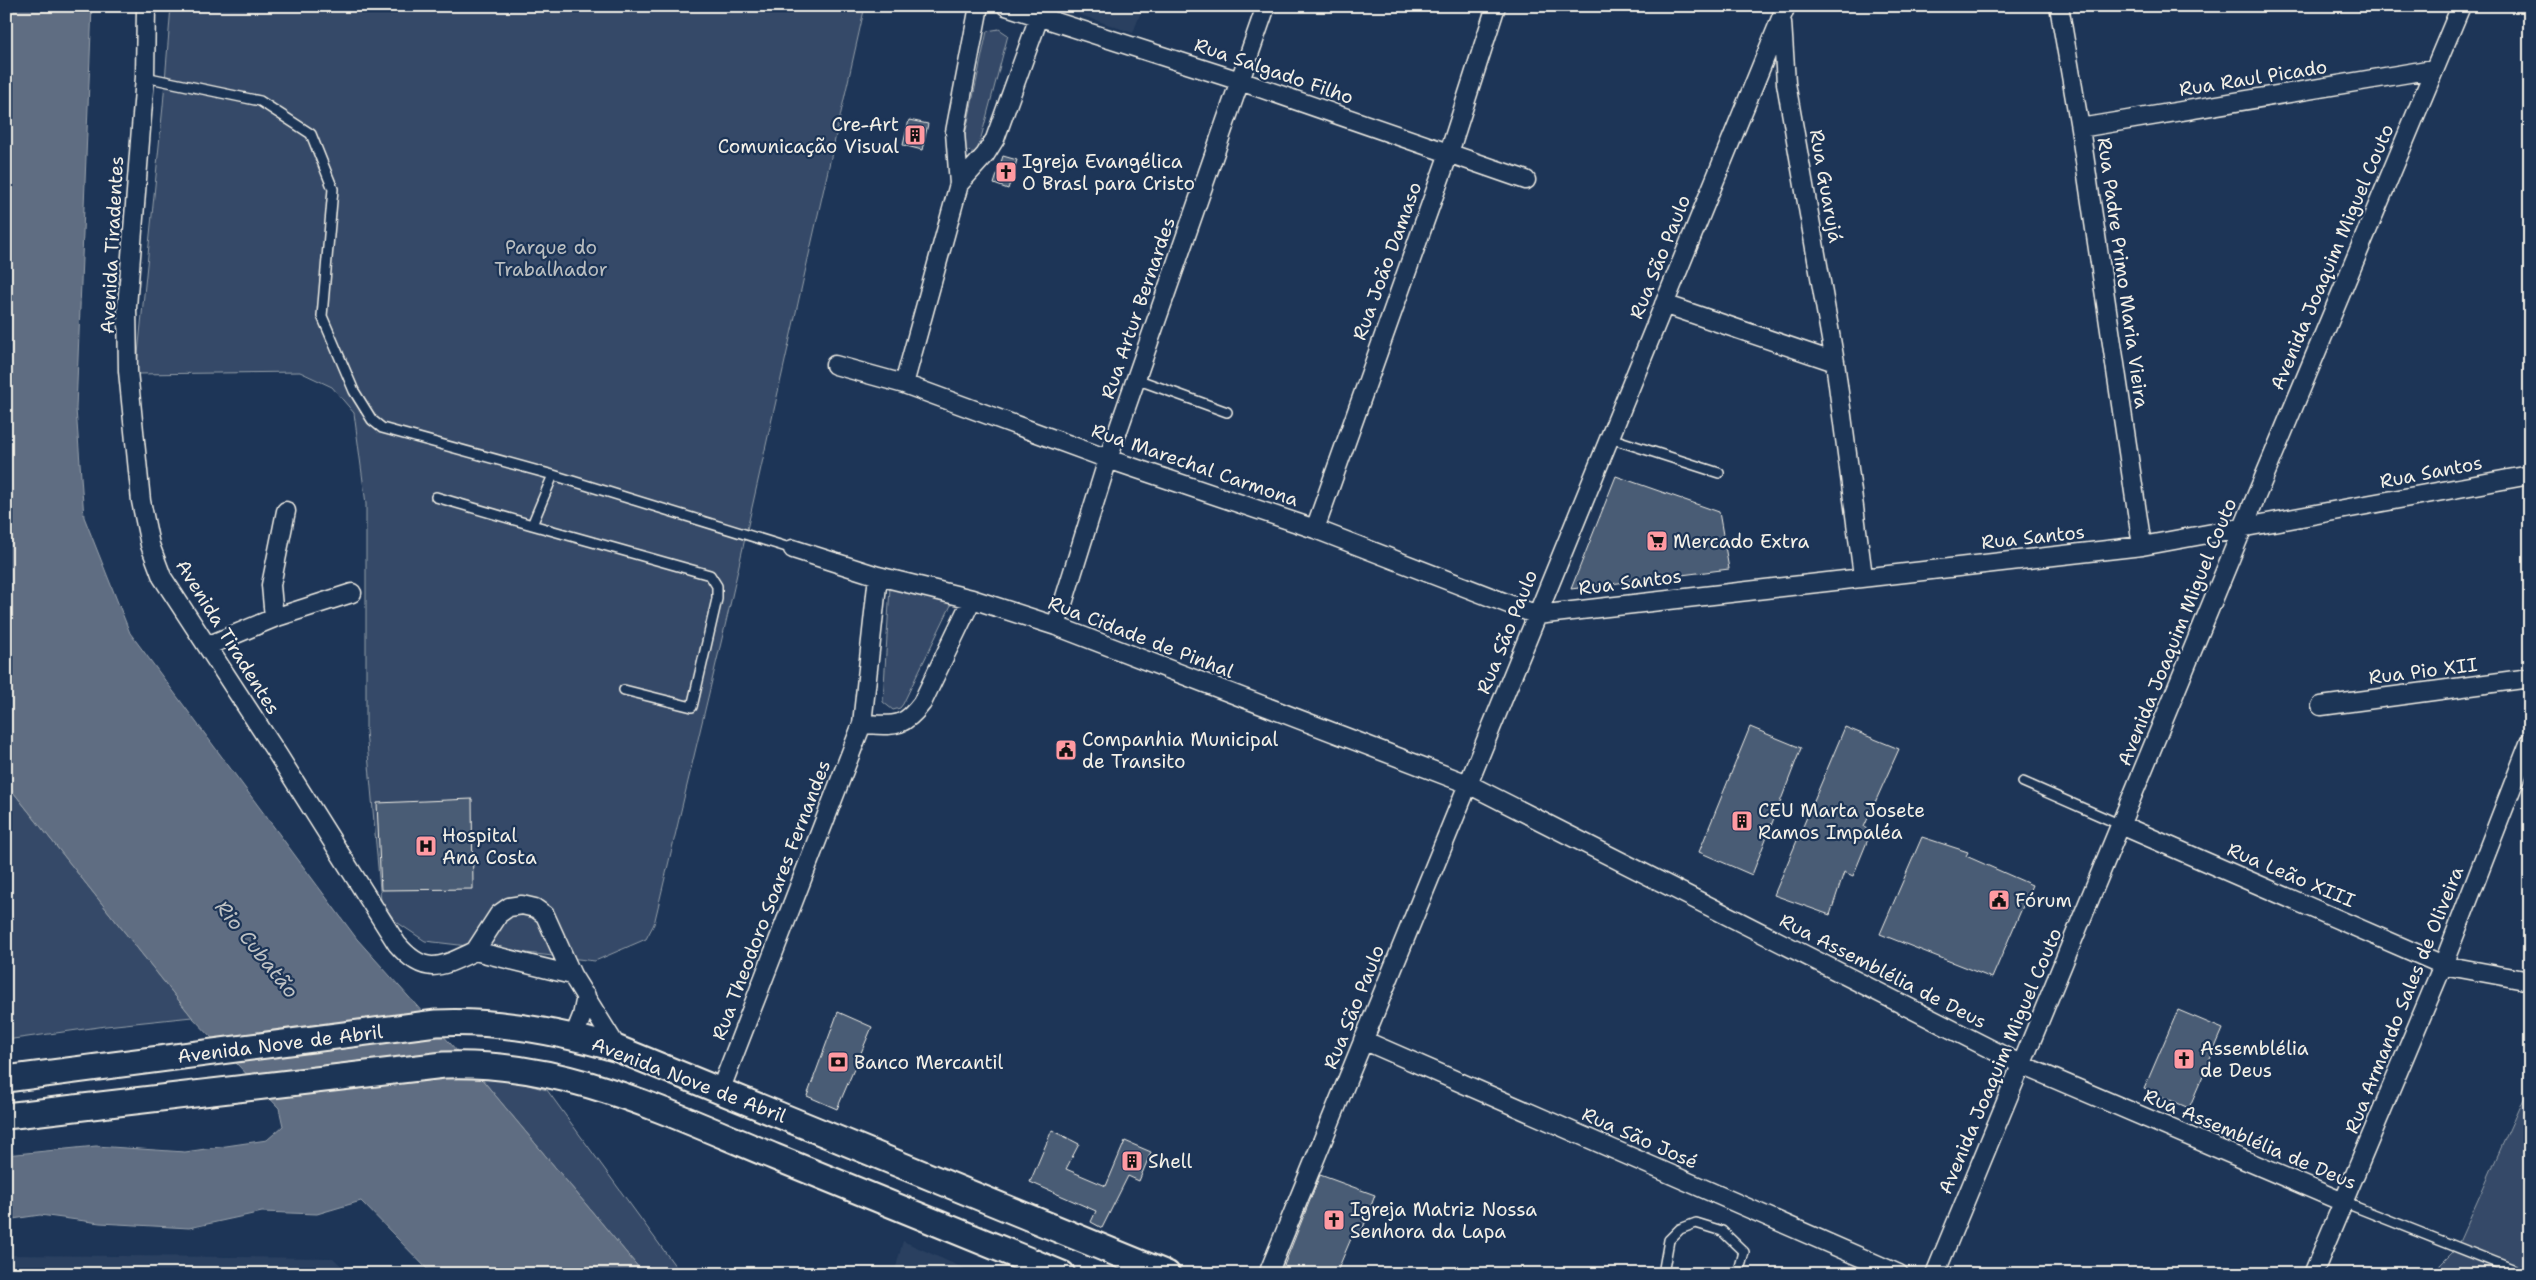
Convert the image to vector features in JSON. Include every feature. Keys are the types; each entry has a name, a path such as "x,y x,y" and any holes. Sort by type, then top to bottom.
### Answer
{"main road":[{"name":"Avenida Nove de Abril","path":"6,1079 436,1023 478,1022 574,1036 618,1049 1167,1274"},
{"name":"Avenida Nove de Abril","path":"6,1116 444,1065 502,1065 549,1073 597,1086 674,1114 1062,1274"},
{"path":"674,1114 706,1109 713,1104 720,1090"}],"street":[{"name":"Avenida Tiradentes","path":"146,6 145,77 127,307 128,371 141,501 150,545 162,577 397,944 408,957 424,966 444,966 475,951"},
{"path":"904,384 959,184 954,132 978,6"},
{"name":"Rua Salgado Filho","path":"1006,6 1240,81 1526,180"},
{"name":"Rua Artur Bernardes","path":"1056,626 1108,459 1266,6"},
{"name":"Rua João Damaso","path":"1315,529 1448,153 1496,6"},
{"name":"Rua Padre Primo Maria Vieira","path":"2059,6 2080,128 2142,546"},
{"name":"Avenida Joaquim Miguel Couto","path":"1935,1274 2433,69 2461,6"},
{"name":"Rua São Paulo","path":"1268,1274 1784,11"},
{"name":"Rua Guarujá","path":"1784,11 1786,84 1835,362 1863,576"},
{"path":"959,184 985,154 995,139 1039,17"},
{"name":"Rua Raul Picado","path":"2080,128 2433,69"},
{"path":"1664,304 1835,362"},
{"name":"Rua Marechal Carmona","path":"836,365 904,384 1108,459 1315,529 1537,615"},
{"name":"Rua Santos","path":"1537,615 1863,576 2142,546 2242,530 2530,475"},
{"path":"274,618 271,585 286,511"},
{"name":"Rua Cidade de Pinhal","path":"792,549 878,576 972,599 1056,626 1468,784"},
{"name":"Rua Theodoro Soares Fernandes","path":"720,1090 862,724 878,576"},
{"path":"207,646 274,618 352,593"},
{"path":"862,724 898,725 912,717 922,703 972,599"},
{"name":"Rua Pio XII","path":"2321,706 2530,678"},
{"name":"Rua Armando Sales de Oliveira","path":"2313,1274 2443,965 2530,741"},
{"name":"Rua Assemblélia de Deus","path":"1468,784 2022,1064 2343,1202"},
{"name":"Rua Leão XIII","path":"2121,825 2443,965 2530,981"},
{"path":"572,975 475,951 499,914 510,907 522,905 535,908 546,915 572,975 618,1049"},
{"path":"574,1036 582,1016 586,996"},
{"name":"Rua São José","path":"1363,1040 1899,1274"}],"lane":[{"path":"145,77 260,101 311,134 333,189 322,316 354,391 372,420 382,428 553,475 792,549"},
{"path":"1136,379 1227,412"},
{"path":"1610,438 1720,473"},
{"path":"532,525 553,475"},
{"path":"436,497 710,575 718,586 717,599 692,707 624,690"},
{"path":"2023,782 2121,825"},
{"name":"Rua Assemblélia de Deus","path":"2343,1202 2456,1245 2525,1274"},
{"path":"1663,1274 1670,1240 1680,1229 1696,1223 1722,1231 1744,1252 1738,1274"}],"shaded area":[{"path":"1055,6 1143,6 1133,33"},
{"path":"903,1241 976,1274 894,1274"},
{"path":"6,1255 333,1258 350,1274 6,1274"}],"green space":[{"name":"Parque do Trabalhador","path":"171,6 865,6 730,605 654,924 646,939 595,961 425,941 395,921 381,901 366,731 366,504 354,413 332,387 300,372 136,374 163,106"},
{"path":"999,29 1008,35 977,153 962,150 987,31"},
{"path":"890,587 953,601 903,704 900,708 893,710 883,702"},
{"path":"6,783 192,1017 106,1026 6,1040"},
{"path":"475,1071 547,1090 681,1274 644,1274"},
{"path":"2530,1083 2530,1274 2436,1274 2440,1265 2456,1249"}],"water":[{"name":"Rio Cubatão","path":"6,6 92,6 76,409 84,517 130,633 357,939 475,1071 644,1274 432,1274 361,1201 317,1214 262,1212 189,1228 100,1223 40,1215 6,1220 6,1155 96,1146 185,1152 267,1140 283,1126 279,1108 192,1017 6,783"}],"building":[{"name":"Cre-Art Comunicação Visual","path":"909,120 928,124 922,150 903,145"},
{"name":"Igreja Evangélica O Brasl para Cristo","path":"1003,156 1017,160 1008,189 994,184"},
{"name":"Mercado Extra","path":"1616,476 1719,512 1729,569 1571,589"},
{"name":"CEU Marta Josete Ramos Impaléa","path":"1750,727 1801,748 1752,875 1699,852"},
{"path":"1845,727 1899,749 1864,827 1871,832 1853,876 1844,872 1830,915 1774,895"},
{"name":"Hospital Ana Costa","path":"472,799 473,889 381,890 377,803"},
{"name":"Fórum","path":"1922,837 1968,852 1966,856 2032,885 1992,978 1880,934"},
{"name":"Assemblélia de Deus","path":"2178,1010 2223,1029 2189,1108 2144,1089"},
{"name":"Banco Mercantil","path":"838,1012 872,1027 837,1109 807,1096"},
{"name":"Shell","path":"1052,1130 1079,1144 1066,1169 1106,1186 1125,1141 1151,1152 1139,1181 1128,1176 1102,1228 1091,1222 1096,1211 1030,1182"},
{"name":"Igreja Matriz Nossa Senhora da Lapa","path":"1320,1175 1375,1195 1362,1231 1353,1234 1336,1274 1297,1274 1283,1268"}],"place":[{"name":"Cre-Art Comunicação Visual","path":"915,135"},
{"name":"Igreja Evangélica O Brasl para Cristo","path":"1006,172"},
{"name":"Mercado Extra","path":"1657,541"},
{"name":"Companhia Municipal de Transito","path":"1066,750"},
{"name":"CEU Marta Josete Ramos Impaléa","path":"1742,821"},
{"name":"Hospital Ana Costa","path":"426,846"},
{"name":"Fórum","path":"1999,900"},
{"name":"Assemblélia de Deus","path":"2184,1059"},
{"name":"Banco Mercantil","path":"838,1062"},
{"name":"Shell","path":"1132,1161"},
{"name":"Igreja Matriz Nossa Senhora da Lapa","path":"1334,1220"}]}
